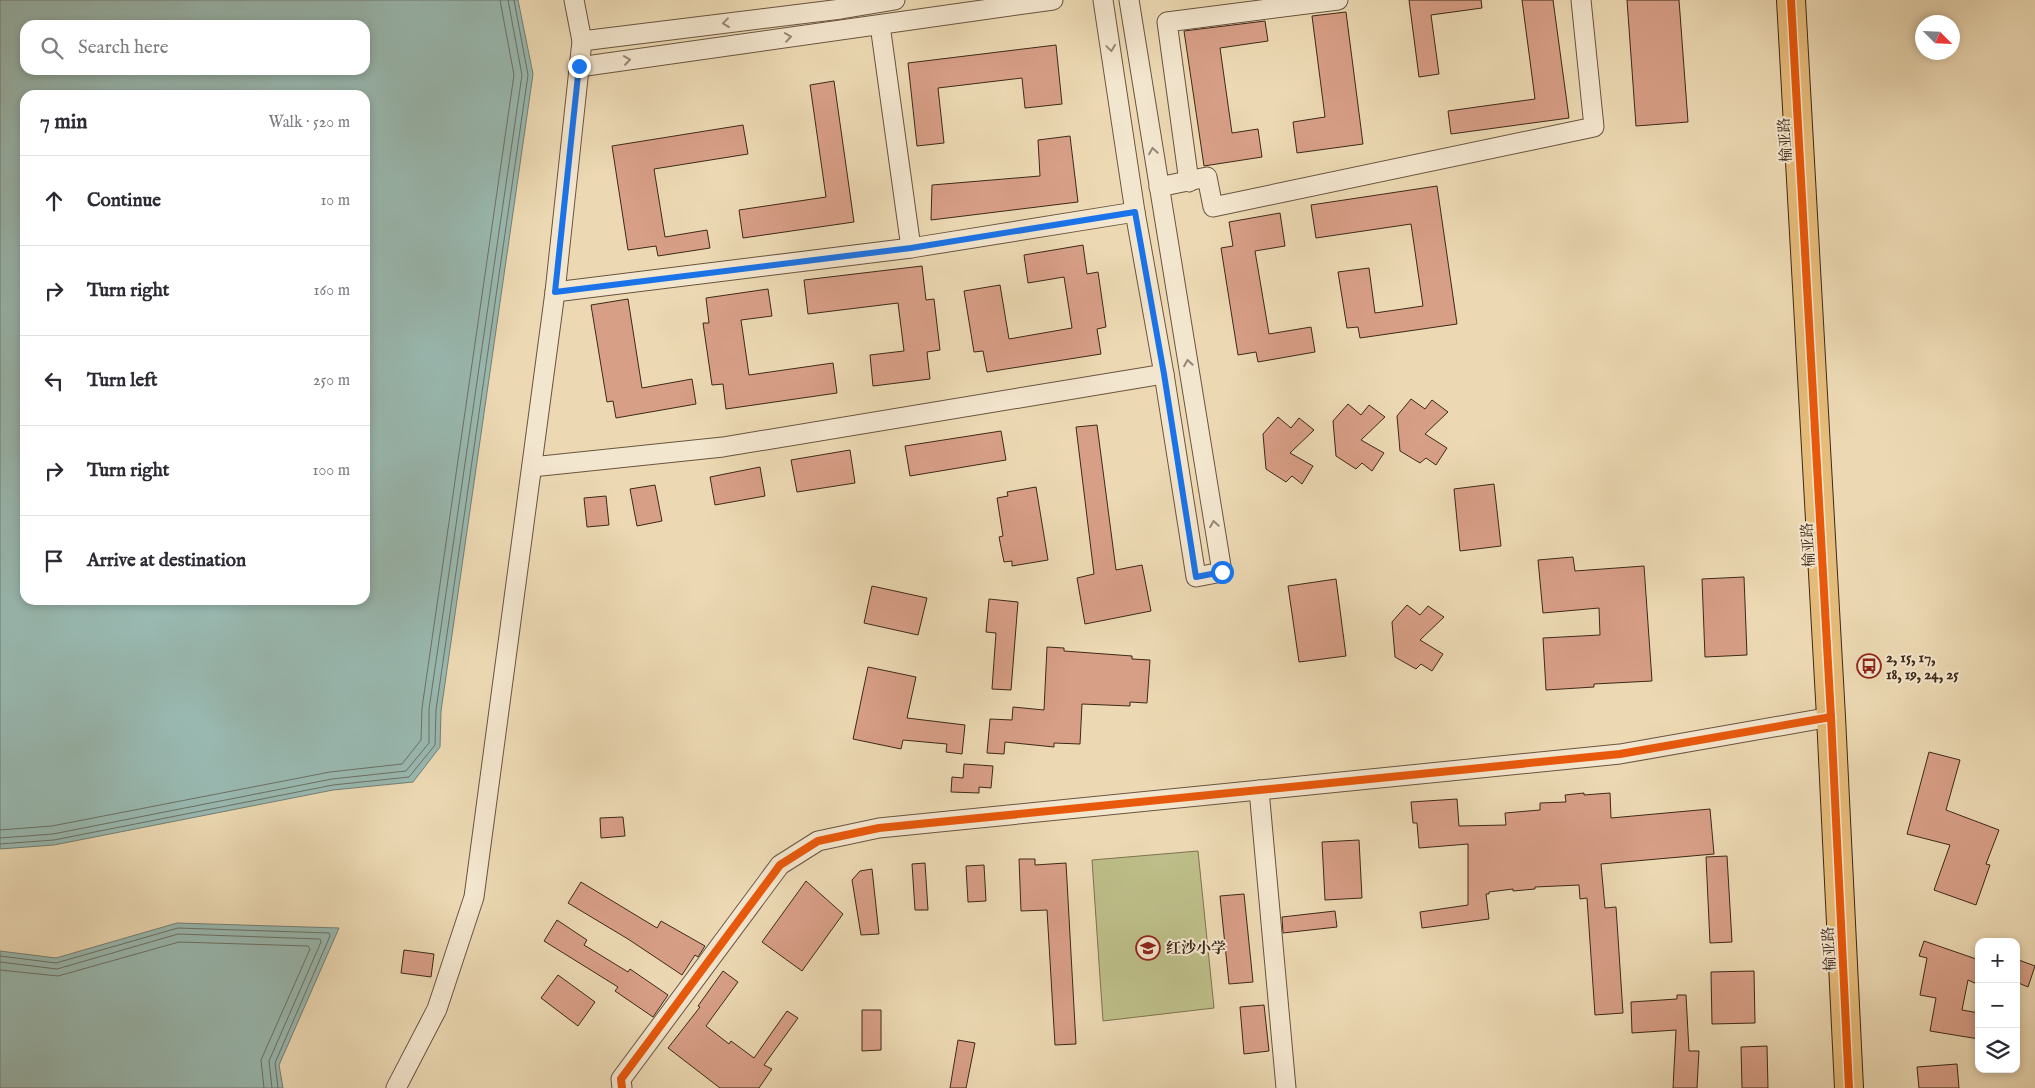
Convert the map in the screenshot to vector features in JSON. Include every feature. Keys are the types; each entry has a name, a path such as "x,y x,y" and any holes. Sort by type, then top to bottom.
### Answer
{"highway":[{"name":"榆亚路","path":"1791,0 1831,717 1849,1088"},
{"name":"榆亚路","path":"1810,0 1865,1088"}],"street":[{"path":"396,1088 437,1009 474,897 555,292 582,41 574,0"},
{"path":"582,41 840,4 895,0"},
{"path":"579,66 1053,0"},
{"path":"1104,0 1135,212 1164,374 1196,577 1222,572 1129,0"},
{"path":"1189,182 1167,22 1338,0"},
{"path":"1158,187 1207,177 1213,207 1594,127 1581,0"},
{"path":"880,25 911,248"},
{"path":"555,292 911,248 1135,212"},
{"path":"532,467 733,446 1164,374"},
{"path":"622,1088 621,1079 780,865 818,841 879,828 1620,754 1831,717"},
{"path":"1259,790 1286,1088"}],"green space":[{"path":"1198,851 1214,1008 1103,1021 1092,860"}],"water":[{"path":"0,0 518,0 533,74 441,711 440,747 413,782 333,790 54,845 0,849"},
{"path":"177,923 339,928 279,1065 283,1088 0,1088 0,951 56,958"}],"building":[{"path":"1409,0 1481,0 1482,8 1431,15 1439,74 1419,77"},
{"path":"1522,0 1553,0 1569,118 1451,134 1448,111 1535,99"},
{"path":"1627,0 1679,0 1688,122 1636,126"},
{"path":"1346,12 1363,144 1297,153 1293,122 1325,117 1312,16"},
{"path":"1265,21 1268,41 1220,48 1232,133 1258,129 1262,157 1204,166 1184,31"},
{"path":"1056,45 1062,104 1025,108 1022,78 938,88 944,143 917,146 908,63"},
{"path":"834,81 854,222 743,238 739,210 826,197 810,85"},
{"path":"743,125 748,154 654,169 665,237 707,230 710,248 658,256 656,246 628,250 612,146"},
{"path":"1070,136 1078,202 931,220 932,185 1040,176 1038,140"},
{"path":"1437,186 1457,324 1360,338 1358,327 1347,328 1338,272 1369,268 1375,313 1423,306 1411,224 1316,238 1311,205"},
{"path":"1280,213 1285,246 1255,251 1269,334 1311,327 1315,352 1258,362 1256,352 1238,355 1221,248 1233,246 1229,222"},
{"path":"1083,245 1087,274 1098,272 1106,327 1097,329 1101,354 987,372 983,351 974,352 964,291 1000,285 1009,339 1072,328 1064,277 1028,283 1024,255"},
{"path":"922,266 926,300 934,299 940,350 927,352 930,379 873,386 870,355 904,351 898,303 808,314 804,280"},
{"path":"768,289 772,316 741,320 749,375 833,363 837,393 726,409 723,384 712,385 703,323 709,323 706,298"},
{"path":"628,299 642,388 692,379 696,404 616,418 613,401 607,402 591,305"},
{"path":"1411,399 1425,409 1432,400 1448,412 1425,434 1447,448 1436,465 1426,458 1420,463 1400,451 1397,416"},
{"path":"1348,404 1361,415 1369,405 1385,417 1361,440 1384,453 1372,471 1362,463 1356,469 1336,456 1333,421"},
{"path":"1278,417 1291,428 1299,418 1314,430 1290,453 1313,466 1302,484 1292,476 1286,482 1266,469 1263,434"},
{"path":"1097,425 1116,570 1142,565 1151,611 1085,624 1077,578 1094,574 1076,427"},
{"path":"1001,431 1006,460 910,476 905,446"},
{"path":"850,450 855,483 797,492 791,460"},
{"path":"760,467 765,496 715,505 710,477"},
{"path":"1494,484 1501,546 1460,551 1454,489"},
{"path":"655,485 662,521 637,526 630,489"},
{"path":"1036,487 1048,560 1012,566 1012,561 1004,562 999,537 1003,536 997,498 1008,496 1007,492"},
{"path":"606,496 609,525 587,527 584,498"},
{"path":"1573,557 1575,571 1644,566 1652,681 1594,684 1594,687 1546,690 1543,638 1600,635 1599,608 1543,613 1538,560"},
{"path":"1744,577 1747,655 1705,657 1702,579"},
{"path":"1336,579 1346,656 1299,662 1288,586"},
{"path":"872,586 927,598 918,635 864,623"},
{"path":"989,599 1018,602 1011,690 992,689 996,633 986,632"},
{"path":"1407,605 1420,615 1428,606 1444,617 1420,640 1443,654 1432,671 1421,664 1416,669 1395,657 1392,622"},
{"path":"1047,647 1064,648 1064,651 1132,656 1132,659 1150,660 1147,703 1130,702 1130,706 1082,704 1080,744 1054,743 1054,747 1005,742 1004,754 987,753 990,719 1012,720 1013,707 1044,710"},
{"path":"868,667 916,677 907,718 965,725 962,754 946,752 947,744 903,740 901,749 853,739"},
{"path":"1929,752 1960,760 1946,810 1999,830 1986,864 1990,865 1976,905 1934,890 1950,845 1907,834"},
{"path":"964,764 993,766 991,788 979,787 979,793 951,792 952,777 963,778"},
{"path":"1584,793 1584,795 1610,793 1611,818 1710,809 1714,854 1601,864 1605,908 1616,907 1623,1013 1595,1015 1587,898 1580,899 1579,885 1489,892 1489,894 1486,894 1489,919 1422,928 1420,912 1468,905 1468,844 1419,848 1417,823 1413,823 1411,802 1457,799 1459,826 1506,825 1505,813 1540,810 1540,803 1566,802 1565,795"},
{"path":"623,817 625,836 601,838 600,818"},
{"path":"1359,840 1362,898 1325,900 1322,842"},
{"path":"1727,856 1732,942 1710,943 1706,857"},
{"path":"1019,859 1035,859 1035,865 1066,863 1076,1044 1055,1045 1047,910 1021,911"},
{"path":"925,863 928,910 915,910 912,864"},
{"path":"984,865 986,901 968,902 966,866"},
{"path":"872,869 879,934 861,935 852,880 860,871"},
{"path":"806,881 843,914 802,971 762,942"},
{"path":"581,882 657,928 661,921 705,946 698,957 695,955 682,975 628,939 568,903"},
{"path":"1244,894 1253,982 1229,984 1220,896"},
{"path":"1335,911 1337,927 1283,933 1282,917"},
{"path":"557,920 587,940 584,945 628,972 630,969 668,995 653,1017 615,991 618,987 544,941"},
{"path":"1924,941 1975,959 1975,983 1968,980 1962,1010 1975,1012 1975,1038 1930,1031 1936,998 1920,995 1927,958 1919,956"},
{"path":"404,950 434,954 431,977 401,973"},
{"path":"2020,960 2035,966 2028,987 2020,984"},
{"path":"723,971 738,982 706,1026 729,1044 731,1041 754,1058 787,1011 798,1018 764,1065 772,1069 759,1088 720,1088 668,1048 700,1007 698,1006"},
{"path":"1754,971 1755,1023 1712,1024 1711,972"},
{"path":"558,975 595,1002 578,1026 541,998"},
{"path":"1677,995 1686,995 1689,1051 1699,1051 1697,1088 1673,1088 1676,1030 1632,1033 1631,1002 1677,999"},
{"path":"1264,1005 1269,1051 1244,1054 1240,1007"},
{"path":"862,1010 881,1010 881,1050 862,1051"},
{"path":"958,1040 975,1043 966,1088 950,1088"},
{"path":"1767,1046 1768,1088 1742,1088 1741,1047"},
{"path":"1957,1064 1959,1088 1919,1088 1917,1067"}],"cycle path":[{"path":"1791,0 1831,717 1849,1088"},
{"path":"622,1088 621,1079 780,865 818,841 879,828 1620,754 1831,717"}],"place":[{"name":"2, 15, 17, 18, 19, 24, 25","path":"1869,666"},
{"name":"红沙小学","path":"1148,948"}],"route":[{"path":"579,66 555,292 911,248 1135,212 1164,374 1196,577 1222,572"}]}
